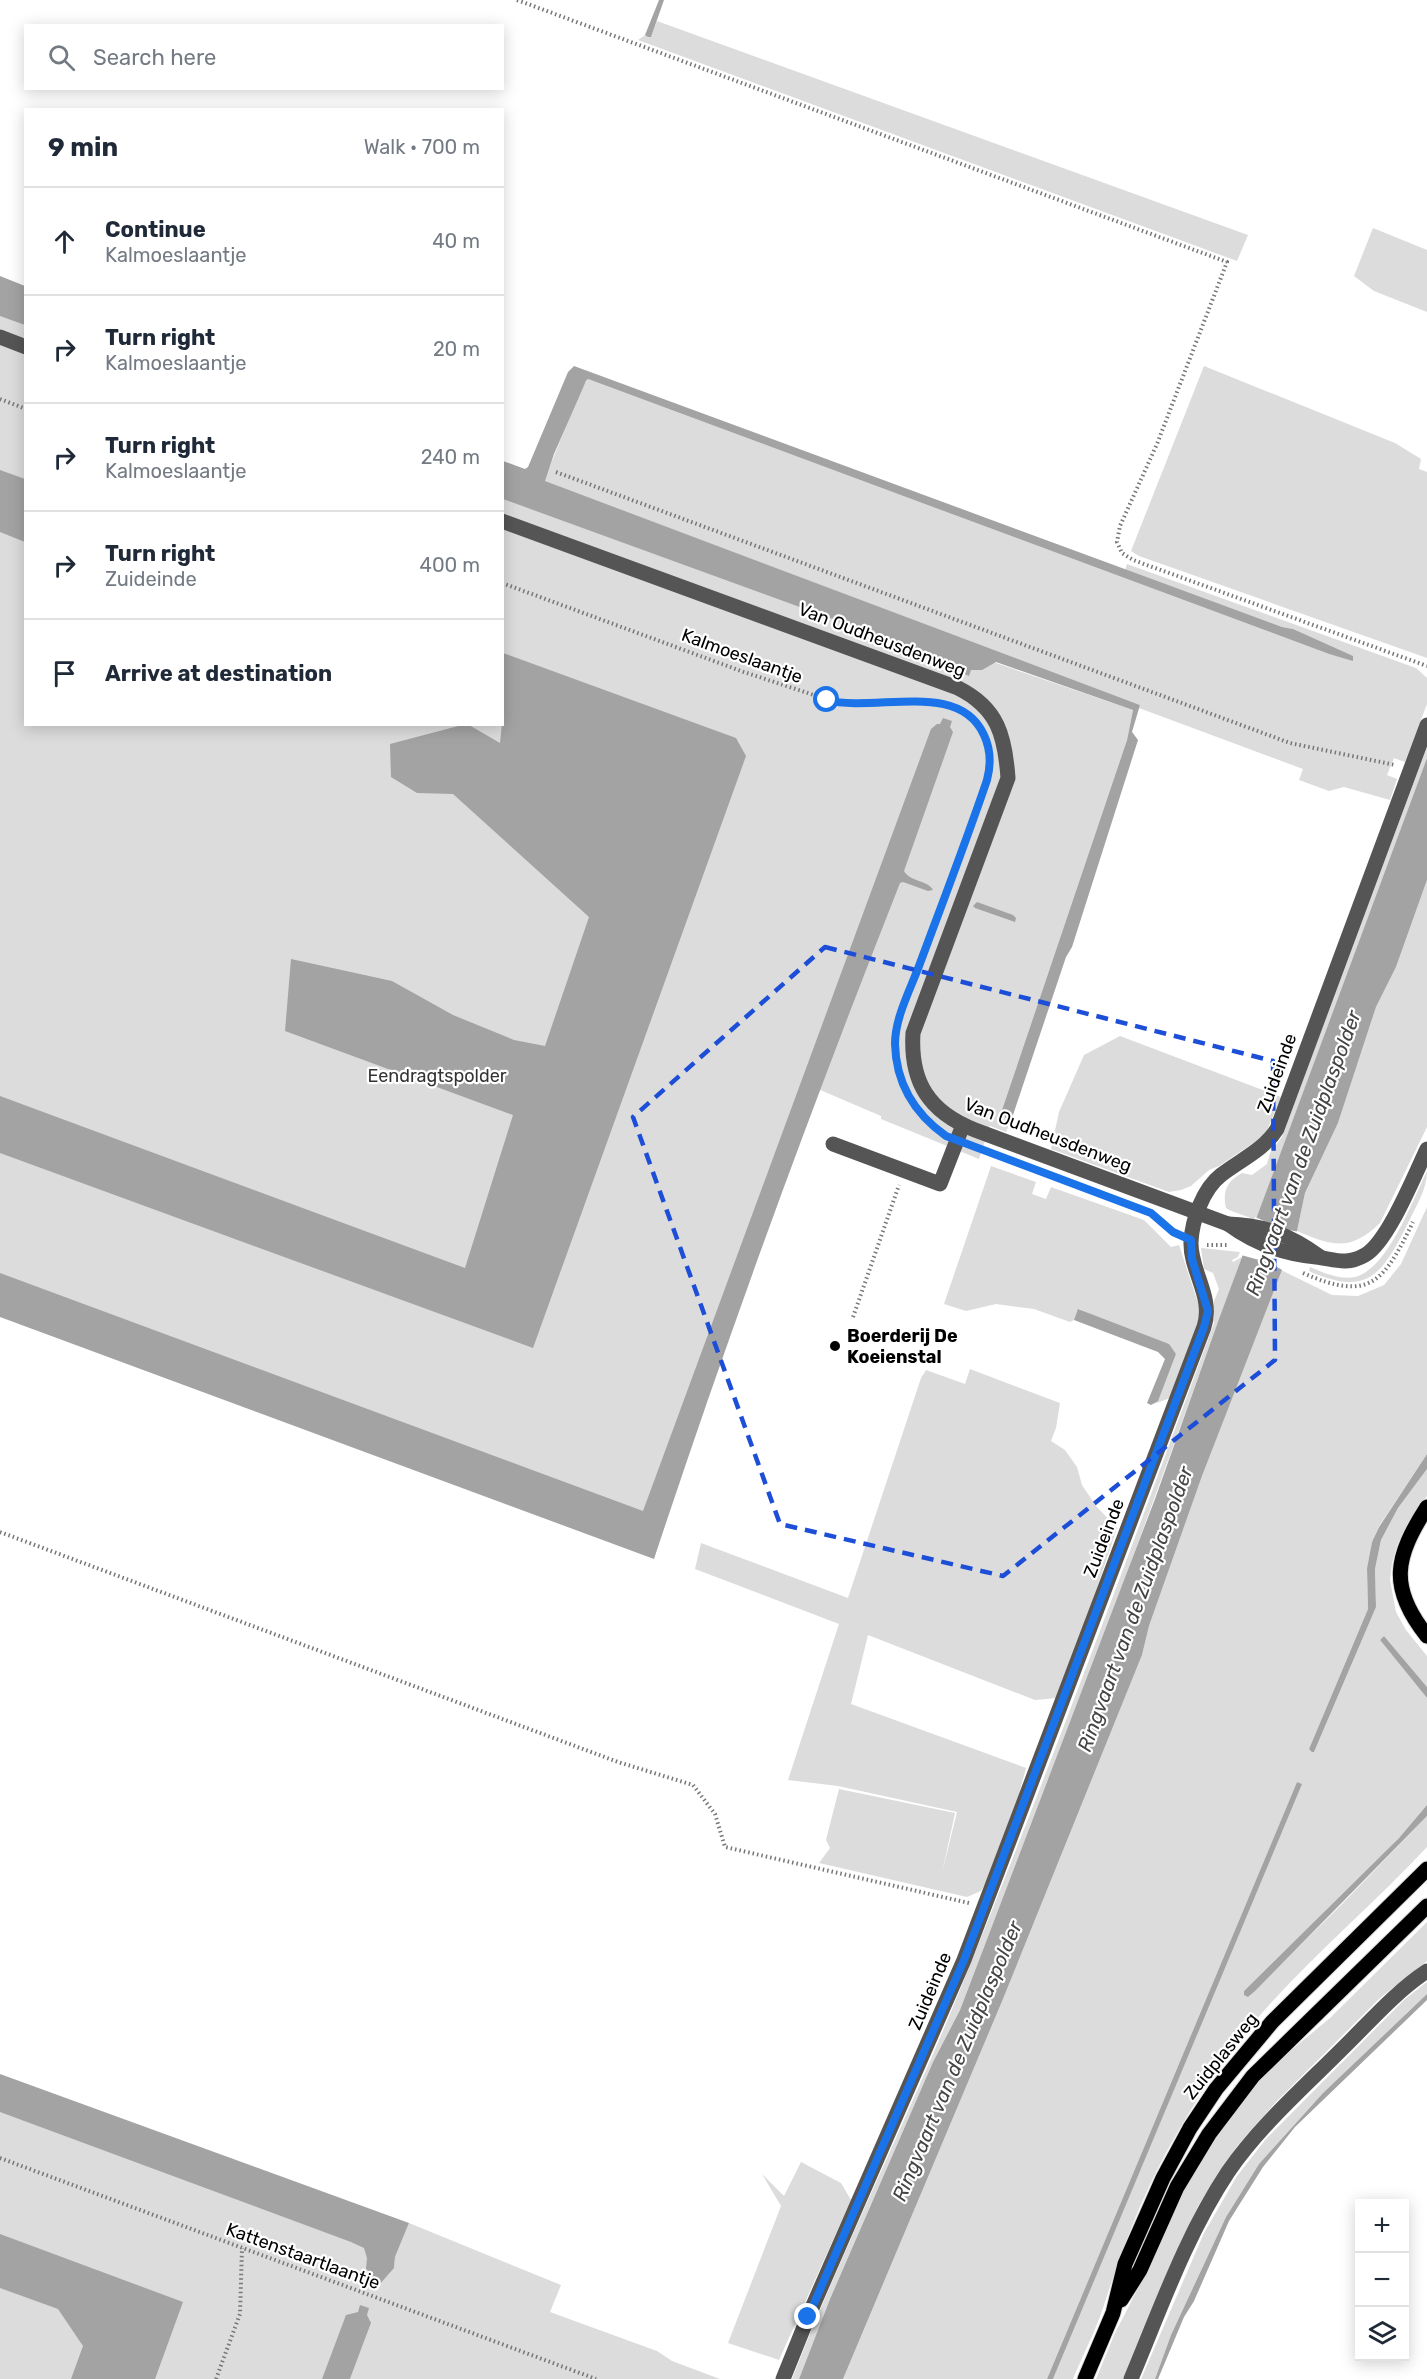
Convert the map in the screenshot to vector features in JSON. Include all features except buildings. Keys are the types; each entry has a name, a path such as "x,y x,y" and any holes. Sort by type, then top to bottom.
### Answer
{"main road":[{"path":"1427,1507 1409,1535 1401,1569 1401,1588 1404,1599 1410,1614 1427,1636"},
{"name":"Zuidplasweg","path":"1113,2313 1125,2264 1163,2178 1190,2128 1216,2089 1272,2022 1427,1869"},
{"name":"Zuidplasweg","path":"1085,2379 1113,2313 1140,2270 1177,2187 1209,2134 1253,2076 1427,1906"}],"street":[{"path":"0,337 24,346"},
{"name":"Van Oudheusdenweg","path":"504,522 958,688 970,694 987,708 1003,736 1008,778 914,1033 912,1049 917,1074 926,1095 946,1116 963,1125 1228,1224 1244,1236 1291,1255 1321,1257"},
{"name":"Zuideinde","path":"783,2379 808,2317 946,2005 1204,1327 1208,1311 1192,1259 1191,1240 1197,1212 1214,1181 1270,1141 1277,1129 1427,725"},
{"path":"833,1144 940,1184 963,1125"},
{"name":"Van Oudheusdenweg","path":"1244,1236 1297,1240 1321,1257 1331,1261 1354,1259 1366,1255 1389,1226 1427,1149"},
{"path":"1131,2379 1207,2208 1229,2172 1259,2133 1304,2087 1399,1992 1427,1971"}],"path":[{"path":"517,0 1227,262 1157,444 1120,526 1117,542 1122,553 1133,560 1427,666"},
{"path":"0,399 24,407"},
{"path":"556,472 1290,743 1391,764 1409,770"},
{"name":"Kalmoeslaantje","path":"504,584 741,671 835,702 862,705 923,702 949,704"},
{"path":"854,1317 904,1170"},
{"path":"1151,1213 1173,1232 1210,1246 1244,1236"},
{"path":"0,1532 607,1758 693,1785 715,1814 725,1847 985,1907"},
{"name":"Kattenstaartlaantje","path":"0,2158 596,2379"},
{"path":"216,2379 240,2314 242,2248"}],"highlighted area":[{"path":"825,947 1273,1061 1275,1360 1003,1576 780,1524 633,1117"}],"green space":[{"path":"657,21 1248,235 1237,261 638,40 645,35 651,36"},
{"path":"1373,228 1427,250 1427,312 1374,291 1354,276"},
{"name":"Eendragtspolder","path":"0,309 24,319 24,726 504,726 504,494 1133,710 1127,740 1002,1110 1005,1118 1012,1118 1006,1132 990,1126 979,1159 881,1119 881,1116 811,1086 651,1530 0,1291"},
{"path":"1204,366 1395,443 1421,459 1419,469 1427,472 1427,658 1139,556 1131,551"},
{"path":"588,379 1329,654 1353,660 1293,629 1125,570 1127,564 1416,668 1427,678 1427,704 1405,762 1394,758 1387,775 1397,779 1390,800 1344,787 1329,791 1299,780 1303,769 1139,708 1140,705 544,481 581,389"},
{"path":"1427,747 1427,758 1256,1220 1229,1210 1226,1208 1225,1192 1229,1183 1242,1173 1252,1175 1267,1164 1270,1153 1282,1137"},
{"path":"1427,880 1427,1127 1380,1223 1359,1239 1340,1244 1331,1243 1297,1231 1305,1193 1338,1123 1376,1007 1396,967"},
{"path":"1120,1036 1281,1097 1265,1135 1219,1166 1209,1170 1191,1186 1169,1192 1051,1149 1059,1112 1084,1055"},
{"path":"991,1166 1036,1182 1032,1194 1046,1199 1051,1187 1144,1220 1171,1247 1179,1245 1200,1309 1199,1321 1170,1398 1154,1404 1158,1400 1176,1354 1079,1309 1074,1320 1070,1322 1034,1309 996,1304 966,1311 944,1304"},
{"path":"1427,1171 1427,1178 1418,1204 1399,1241 1381,1267 1371,1276 1360,1281 1346,1282 1329,1279 1309,1271 1310,1267 1349,1278 1367,1271 1378,1261 1398,1232"},
{"path":"1427,1207 1427,1454 1379,1526 1372,1542 1367,1568 1368,1609 1309,1749 1314,1752 1376,1607 1375,1569 1381,1540 1398,1508 1427,1469 1427,1496 1410,1520 1397,1546 1390,1580 1396,1612 1406,1630 1427,1656 1427,1687 1384,1636 1380,1640 1427,1698 1427,1805 1399,1838 1244,1991 1248,1997 1427,1816 1427,1847 1271,2003 1224,2060 1204,2090 1155,2173 1141,2203 1100,2317 1073,2379 1053,2379 1301,1784 1297,1782 1047,2379 843,2379 1003,1999 1142,1655 1149,1626 1202,1476 1281,1270 1332,1295 1358,1296 1384,1285 1401,1264"},
{"path":"1201,1248 1240,1252 1238,1257 1232,1260 1233,1262 1242,1257 1122,1587 960,2010 933,2062 830,2299 799,2379 792,2379 941,2035 995,1903 1091,1655 1214,1323 1214,1301 1219,1289 1213,1273 1204,1269"},
{"path":"970,1369 1060,1403 1056,1428 1051,1441 1065,1450 1077,1467 1082,1485 1096,1506 1117,1528 1071,1665 1057,1698 1035,1700 868,1635 851,1704 1026,1768 1019,1794 985,1884 981,1891 967,1897 819,1863 830,1848 826,1840 839,1789 955,1813 942,1873 957,1812 838,1786 788,1780 839,1624 695,1569 701,1543 848,1598 921,1378 926,1370 965,1384"},
{"path":"1427,1922 1427,1961 1380,1998 1276,2102 1238,2145 1198,2206 1124,2379 1096,2379 1115,2333 1147,2271 1182,2194 1219,2131 1256,2083 1277,2062 1330,2018"},
{"path":"1427,1982 1427,1994 1323,2093 1259,2164 1226,2217 1171,2335 1155,2379 1141,2379 1204,2233 1237,2176 1266,2139 1405,1999"},
{"path":"0,2095 390,2242 394,2268 395,2257 409,2223 561,2285 550,2312 657,2351 672,2361 720,2379 350,2379 371,2323 339,2379 0,2379"},
{"path":"801,2162 841,2183 851,2200 779,2360 728,2343 781,2206 762,2174 784,2196"}],"water":[{"path":"659,0 664,0 651,37 648,37 645,35"},
{"path":"0,276 24,286 24,325 0,316"},
{"path":"574,366 1282,627 1293,629 1353,656 1353,661 1329,654 588,379 586,381 554,454 545,481 1140,705 1132,732 1138,740 1072,947 1066,957 1012,1118 1005,1118 1002,1110 1127,740 1133,710 996,662 982,670 971,670 969,676 960,672 962,666 504,499 504,461 525,469 528,467 568,372"},
{"path":"0,470 24,479 24,542 0,532"},
{"path":"504,653 736,738 746,756 533,1348 0,1153 0,1096 465,1268 513,1115 285,1031 291,959 392,981 453,1015 514,1040 545,1046 589,917 453,794 417,793 391,777 390,744 458,726 471,726 500,743 502,726 504,726"},
{"path":"943,718 952,721 950,727 953,732 904,871 933,890 928,891 900,883 772,1219 654,1559 0,1317 0,1273 643,1511 931,729 940,724"},
{"name":"Ringvaart van de Zuidplaspolder","path":"1427,758 1427,880 1396,967 1376,1007 1338,1123 1305,1193 1297,1231 1202,1476 1149,1626 1142,1655 1003,1999 843,2379 799,2379 830,2299 933,2062 960,2010 1155,1499 1219,1319"},
{"path":"977,902 1013,915 1016,918 1015,922 975,908 973,906"},
{"path":"1078,1309 1169,1344 1176,1354 1158,1401 1151,1405 1147,1403 1165,1359 1158,1352 1074,1320"},
{"path":"1427,1454 1427,1469 1398,1508 1381,1540 1375,1569 1376,1607 1314,1752 1312,1752 1309,1749 1368,1609 1367,1568 1372,1542 1379,1527"},
{"path":"1384,1636 1427,1687 1427,1698 1380,1640"},
{"path":"1297,1782 1302,1784 1053,2379 1047,2379"},
{"path":"1427,1805 1427,1816 1255,1991 1248,1997 1244,1995 1244,1991 1399,1838"},
{"path":"1427,1994 1427,2000 1295,2127 1263,2167 1229,2221 1158,2379 1155,2379 1171,2335 1226,2217 1259,2164 1323,2093"},
{"path":"0,2074 409,2223 395,2257 394,2268 379,2285 369,2282 372,2274 366,2269 367,2258 364,2248 351,2242 0,2112"},
{"path":"0,2234 183,2302 155,2379 71,2379 83,2346 58,2309 0,2288"},
{"path":"360,2305 369,2308 367,2315 371,2323 350,2379 322,2379 346,2315 358,2312"}],"pier":[{"path":"1255,1217 1283,1229 1300,1232 1284,1271 1270,1263 1241,1255"}],"place":[{"name":"Boerderij De Koeienstal","path":"835,1346"}],"route":[{"path":"808,2317 964,1960 1169,1421 1208,1311 1192,1259 1191,1240 1173,1232 1151,1213 946,1136 926,1121 906,1094 898,1070 895,1046 899,1020 987,780 990,754 986,738 977,723 965,711 949,704 923,702 862,705 827,700"}]}
